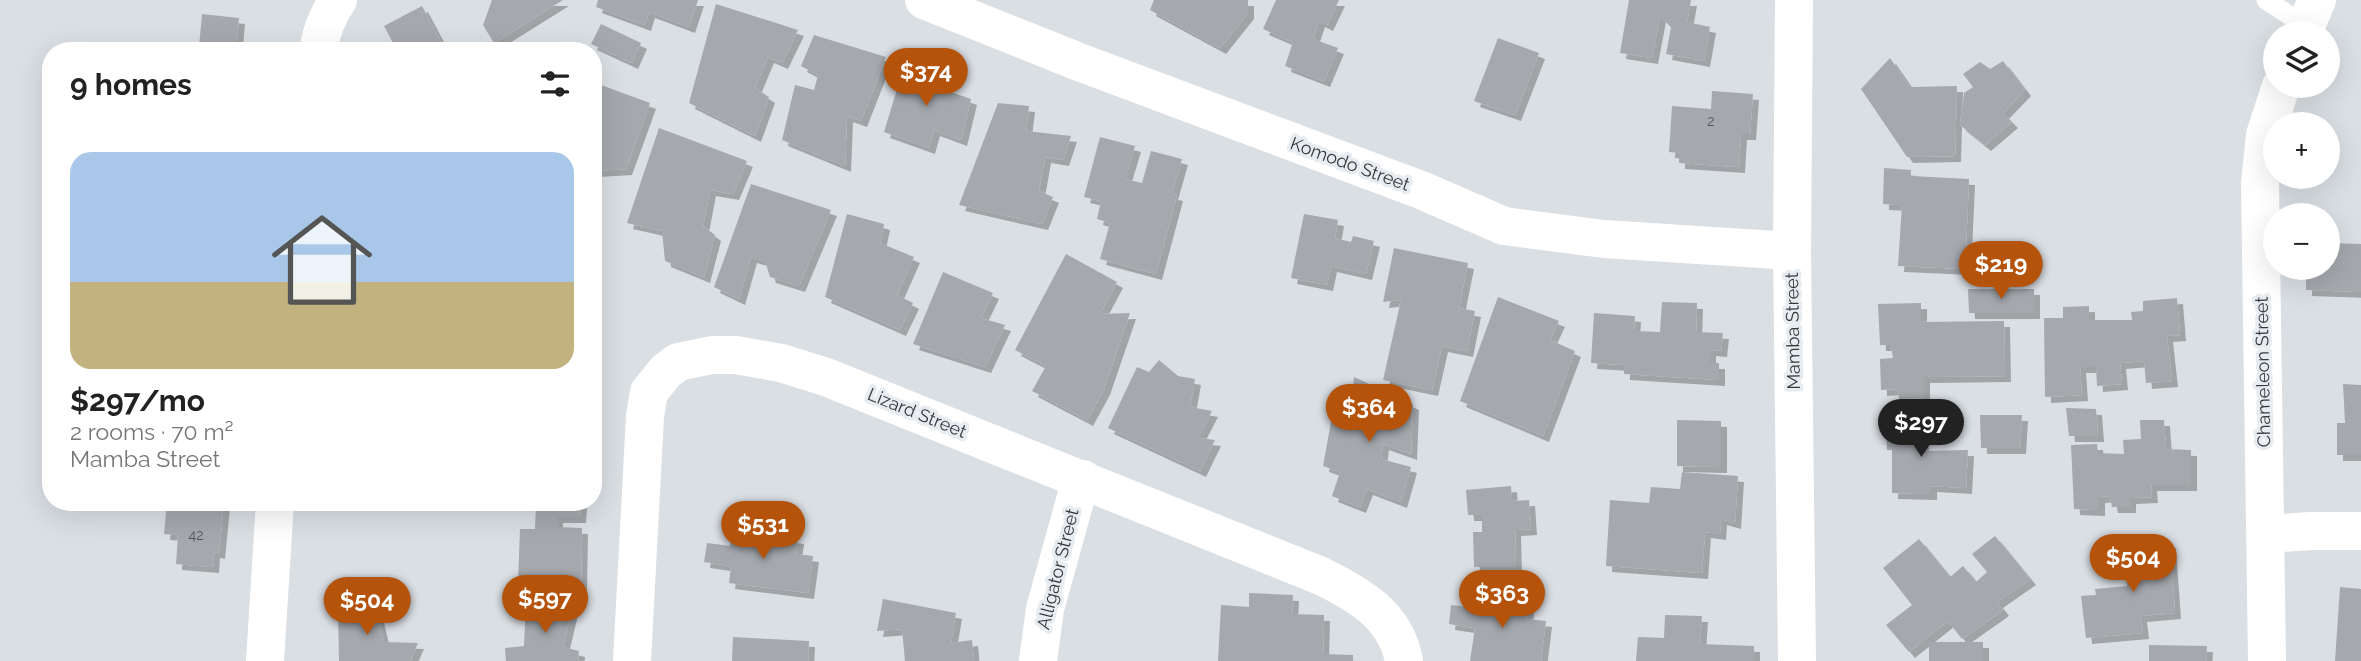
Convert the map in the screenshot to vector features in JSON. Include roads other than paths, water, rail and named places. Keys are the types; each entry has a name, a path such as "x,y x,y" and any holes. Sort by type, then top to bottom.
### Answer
{"street":[{"path":"320,42 321,33 338,0"},
{"name":"Komodo Street","path":"924,0 1079,62 1421,190 1504,226 1604,239 1792,251"},
{"name":"Mamba Street","path":"1794,0 1792,251 1797,661"},
{"name":"Chameleon Street","path":"2267,661 2260,183 2265,135 2277,98"},
{"name":"Lizard Street","path":"632,661 645,416 649,392 678,362 712,355 736,355 781,363 825,377 1321,576 1352,591 1373,607 1395,630 1405,661"},
{"name":"Alligator Street","path":"1038,661 1045,609 1083,479"},
{"path":"265,661 274,511"},
{"path":"2266,534 2361,531"}],"lane":[{"path":"2266,0 2308,20"}]}
